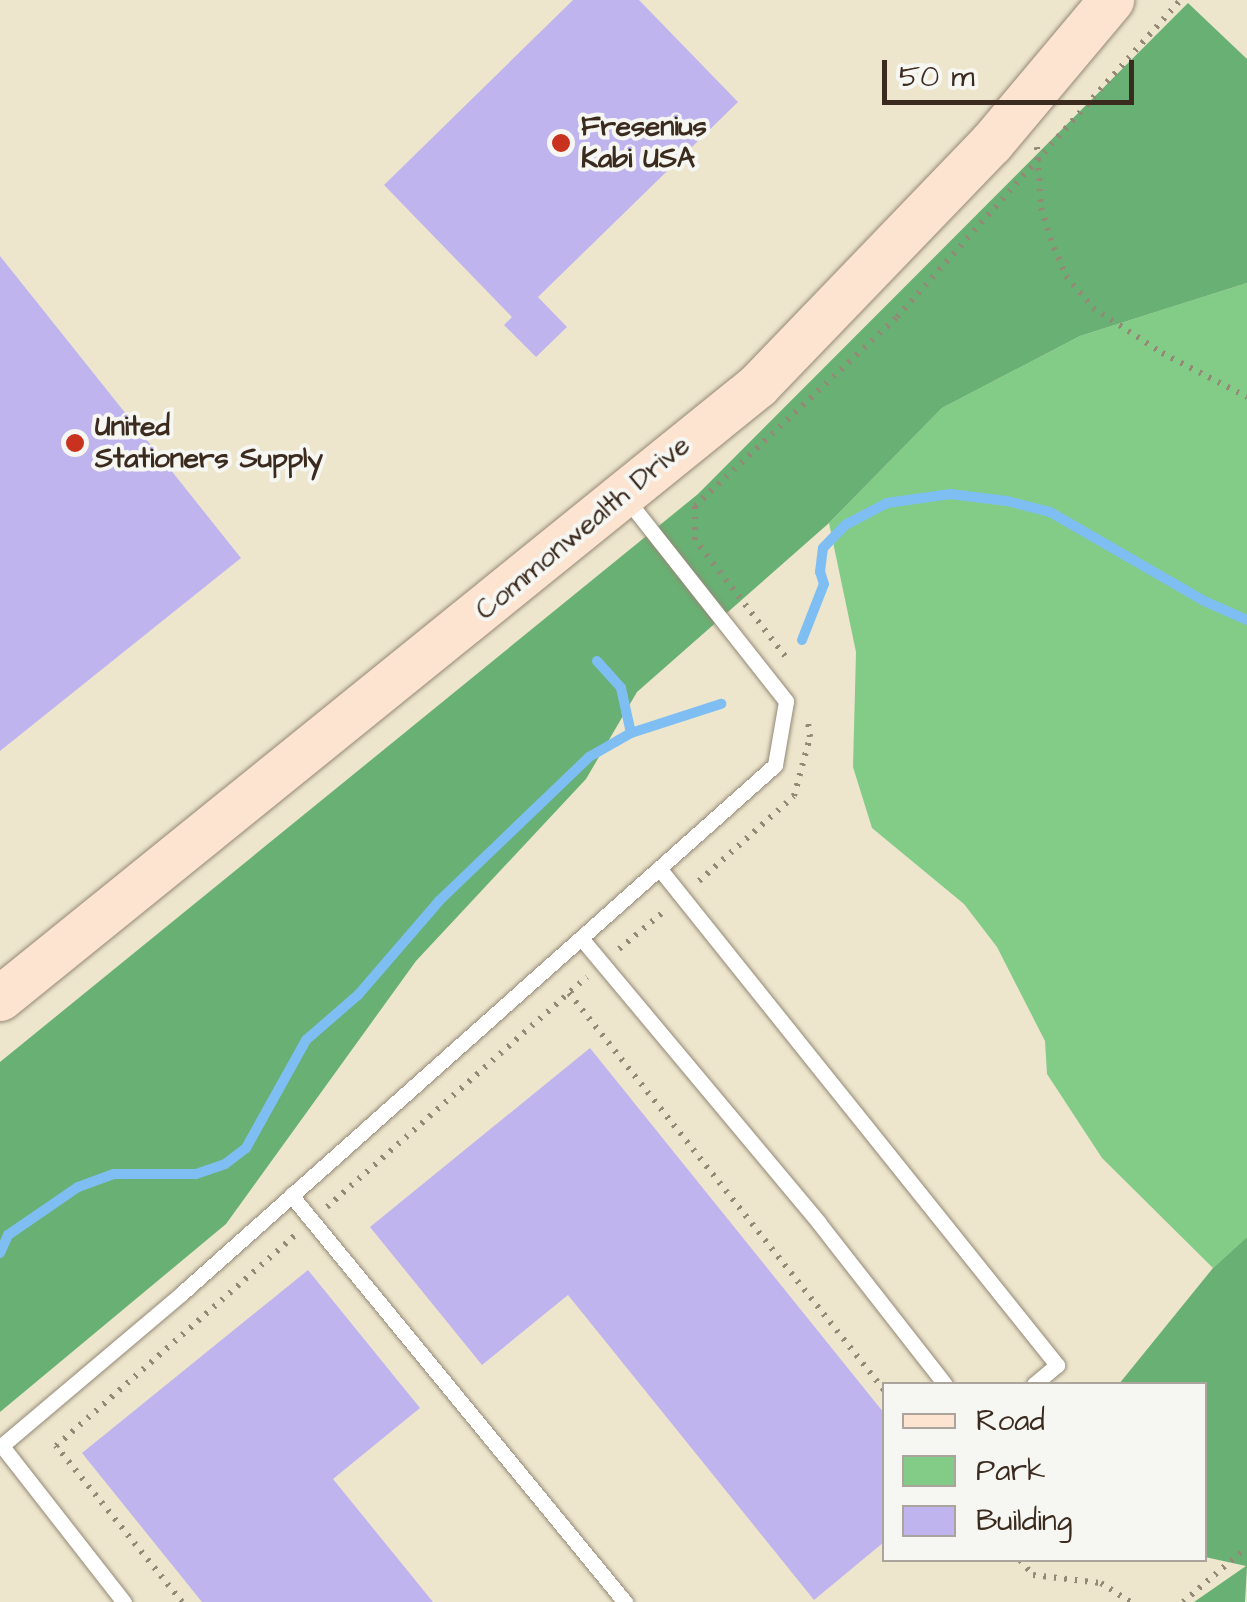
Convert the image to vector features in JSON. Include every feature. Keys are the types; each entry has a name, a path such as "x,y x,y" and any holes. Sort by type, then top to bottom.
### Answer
{"street":[{"name":"Commonwealth Drive","path":"0,998 758,385 1027,100 1112,0"}],"lane":[{"path":"124,1602 1,1447 775,765 786,701 622,493"},
{"path":"659,868 1057,1365 1036,1382"},
{"path":"581,938 819,1224 943,1382"},
{"path":"291,1195 624,1602"}],"path":[{"path":"792,668 695,540 695,506 898,317 1040,162 1180,0"},
{"path":"1027,100 1040,162 1042,208 1066,276 1093,308 1162,353 1247,397"},
{"path":"182,1602 56,1446 794,796 810,737 807,719"},
{"path":"570,993 882,1387"},
{"path":"1183,1602 1247,1548"},
{"path":"1022,1562 1033,1575 1101,1583 1130,1602"}],"green space":[{"path":"1188,3 1247,59 1247,283 1080,336 942,408 829,523 637,692 586,779 416,961 226,1224 0,1412 0,1062 698,494"},
{"path":"1247,283 1247,1237 1213,1268 1102,1158 1047,1074 1045,1041 997,947 964,904 872,828 853,767 856,652 829,523 942,408 1080,336"},
{"path":"1247,1237 1247,1567 1245,1602 1194,1602 1246,1566 1207,1557 1207,1382 1121,1382 1213,1268"}],"building":[{"name":"Fresenius Kabi USA","path":"573,0 639,0 738,102 538,297 567,327 536,357 504,325 512,317 384,185"},
{"name":"United Stationers Supply","path":"0,256 241,558 0,751"},
{"path":"590,1048 882,1411 882,1544 814,1600 568,1295 482,1365 370,1227"},
{"path":"308,1270 420,1408 333,1479 433,1602 202,1602 82,1453"}],"waterway":[{"path":"802,640 824,584 820,572 823,548 845,525 887,503 950,494 1007,501 1050,512 1204,601 1247,620"},
{"path":"597,661 621,688 631,733"},
{"path":"0,1253 8,1235 78,1187 114,1174 196,1174 225,1164 246,1148 306,1040 358,995 440,900 589,757 631,733 721,704"}],"place":[{"name":"Fresenius Kabi USA","path":"561,143"},
{"name":"United Stationers Supply","path":"75,443"}]}
